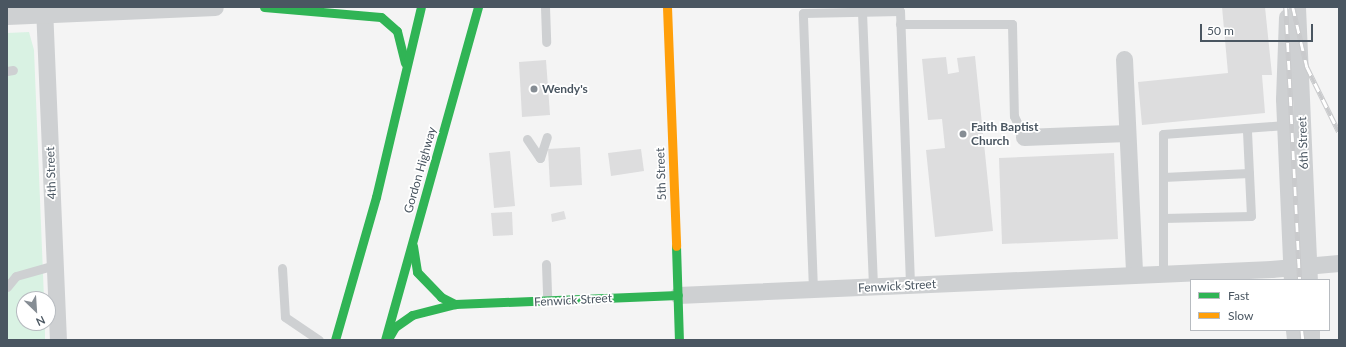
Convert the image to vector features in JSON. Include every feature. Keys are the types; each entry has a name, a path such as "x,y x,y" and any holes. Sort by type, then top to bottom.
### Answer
{"main road":[{"path":"264,7 381,17 397,31 406,65"},
{"path":"335,340 376,196 421,7"},
{"name":"Gordon Highway","path":"386,340 478,7"},
{"name":"5th Street","path":"666,7 680,340"},
{"path":"413,238 413,264 417,272 441,297 455,304"},
{"name":"Fenwick Street","path":"386,340 395,326 412,315 455,304 678,295"}],"street":[{"path":"7,16 44,11 215,7"},
{"name":"6th Street","path":"1288,7 1285,125 1292,274"},
{"name":"6th Street","path":"1297,7 1309,273"},
{"name":"4th Street","path":"44,11 58,340"},
{"path":"1124,59 1134,275"},
{"path":"1024,137 1127,133"},
{"name":"Fenwick Street","path":"678,295 1163,274 1292,274 1309,273 1339,263"}],"lane":[{"path":"545,7 546,42"},
{"path":"813,290 803,13 900,11 910,285"},
{"path":"862,12 874,287"},
{"path":"900,24 1012,24 1014,116 1024,137"},
{"path":"1163,274 1163,134 1247,130 1285,125"},
{"path":"1163,218 1251,216 1247,130"},
{"path":"527,139 540,158 547,137"},
{"path":"1163,177 1249,173"},
{"path":"546,264 547,301"},
{"path":"7,287 16,276 55,265"},
{"path":"282,268 285,317 319,340"}],"green space":[{"path":"29,32 34,50 44,291 16,291 16,331 45,331 45,340 7,340 7,33"}],"building":[{"path":"1222,7 1265,7 1272,75 1262,75 1265,113 1142,125 1138,82 1228,73"},
{"name":"Faith Baptist Church","path":"975,56 993,231 935,237 926,150 945,148 942,119 928,120 922,59 946,57 948,74 959,72 957,58"},
{"name":"Wendy's","path":"546,60 550,115 522,117 519,62"},
{"path":"580,147 582,185 550,187 548,149"},
{"path":"641,149 644,171 611,176 608,153"},
{"path":"510,151 515,206 494,208 489,153"},
{"path":"1114,153 1118,239 1002,244 999,158"},
{"path":"564,211 566,219 552,222 551,214"},
{"path":"512,212 513,235 493,236 491,213"}],"railway":[{"path":"1286,7 1300,279"},
{"path":"1293,7 1307,67 1339,132"},
{"path":"1302,331 1303,340"}],"traffic: fast":[{"path":"264,7 381,17 397,31 405,63"},
{"path":"335,340 376,197 421,7"},
{"path":"385,340 478,7"},
{"path":"413,246 417,272 441,297 455,304"},
{"path":"676,246 679,340"},
{"path":"455,304 678,295"},
{"path":"388,339 395,327 412,315 455,304"}],"traffic: slow":[{"path":"667,7 676,246"}],"place":[{"name":"Wendy's","path":"534,89"},
{"name":"Faith Baptist Church","path":"963,134"}]}
